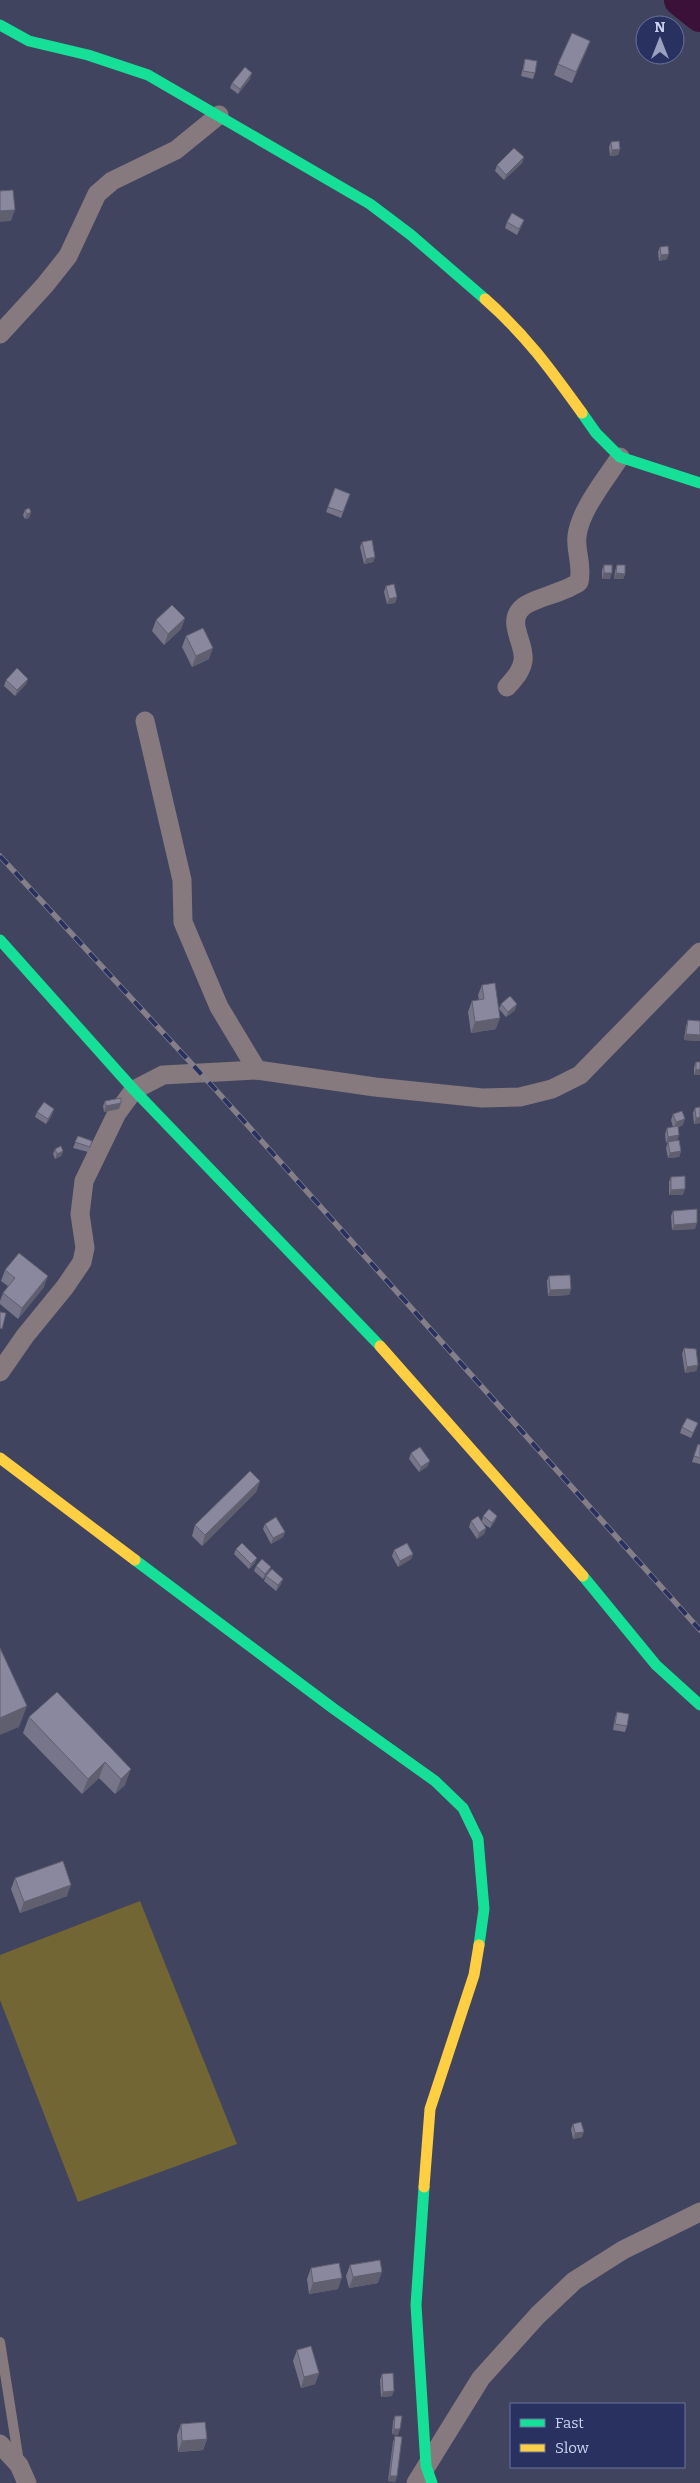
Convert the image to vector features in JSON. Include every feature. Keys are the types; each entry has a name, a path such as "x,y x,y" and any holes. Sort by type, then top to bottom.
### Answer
{"street":[{"path":"0,25 29,40 88,55 148,75 370,204 411,234 514,325 539,353 596,433 620,457 700,483"},
{"path":"0,334 68,256 97,194 112,181 176,150 219,115"},
{"path":"507,687 519,672 523,660 522,646 516,631 516,617 524,606 570,589 580,582 582,570 576,538 580,520 620,457"},
{"path":"145,721 182,880 183,922 219,1007 257,1070"},
{"path":"0,940 134,1090 400,1367 571,1562 656,1665 700,1705"},
{"path":"0,1372 24,1336 65,1287 82,1262 86,1248 80,1214 84,1181 117,1114 134,1090 163,1075 257,1070 375,1087 482,1098 520,1096 552,1089 580,1074 700,952"},
{"path":"0,1458 334,1710 435,1781 463,1808 478,1839 484,1909 474,1974 430,2109 416,2305 429,2474"},
{"path":"416,2483 429,2474 481,2378 538,2315 574,2281 623,2250 700,2212"},
{"path":"0,2444 19,2465 27,2483"}],"lane":[{"path":"0,2342 19,2465"}],"shaded area":[{"path":"140,1901 237,2144 78,2202 0,2000 0,1955"}],"building":[{"path":"572,33 590,41 576,72 558,64"},
{"path":"525,59 537,61 535,73 523,71"},
{"path":"245,67 252,73 240,89 232,83"},
{"path":"619,141 620,149 612,150 611,142"},
{"path":"514,148 524,157 506,175 497,165"},
{"path":"13,190 15,210 0,211 0,191"},
{"path":"512,213 524,220 519,229 507,222"},
{"path":"668,246 669,254 661,255 660,247"},
{"path":"335,488 350,494 343,512 328,507"},
{"path":"29,508 31,512 27,514 25,510"},
{"path":"372,540 375,557 366,559 362,542"},
{"path":"604,565 612,565 612,573 604,573"},
{"path":"617,565 625,565 625,574 616,573"},
{"path":"394,584 397,597 389,599 386,586"},
{"path":"172,605 185,618 168,634 156,620"},
{"path":"203,628 213,648 196,656 186,636"},
{"path":"17,668 28,679 17,690 6,680"},
{"path":"495,983 500,1018 475,1022 472,1001 484,999 482,985"},
{"path":"510,996 517,1004 508,1012 501,1004"},
{"path":"688,1020 700,1021 700,1035 686,1034"},
{"path":"696,1062 700,1062 700,1070 696,1069"},
{"path":"121,1098 121,1103 106,1106 105,1101"},
{"path":"44,1102 54,1109 48,1119 37,1112"},
{"path":"700,1107 700,1117 696,1118 695,1108"},
{"path":"682,1111 685,1119 676,1122 673,1114"},
{"path":"678,1126 679,1135 668,1137 667,1128"},
{"path":"78,1136 92,1141 90,1147 75,1142"},
{"path":"679,1140 681,1151 670,1153 668,1142"},
{"path":"61,1146 63,1151 57,1154 55,1149"},
{"path":"685,1176 685,1189 671,1190 671,1177"},
{"path":"697,1209 697,1223 674,1225 673,1211"},
{"path":"19,1253 48,1276 22,1308 3,1293 15,1278 5,1270"},
{"path":"570,1275 571,1289 550,1290 549,1276"},
{"path":"0,1312 6,1313 2,1329 0,1328"},
{"path":"684,1348 696,1349 698,1365 687,1367"},
{"path":"687,1418 698,1423 693,1433 682,1427"},
{"path":"698,1444 700,1445 700,1458 694,1456"},
{"path":"420,1447 430,1461 421,1467 411,1453"},
{"path":"250,1471 260,1481 205,1535 195,1525"},
{"path":"489,1509 497,1516 492,1523 483,1516"},
{"path":"478,1516 486,1528 479,1533 471,1521"},
{"path":"276,1517 285,1532 273,1538 265,1524"},
{"path":"242,1543 257,1558 251,1564 236,1549"},
{"path":"407,1543 413,1554 400,1561 394,1550"},
{"path":"262,1559 271,1567 265,1574 256,1566"},
{"path":"272,1569 283,1579 278,1585 266,1576"},
{"path":"0,1648 27,1706 0,1718"},
{"path":"57,1692 131,1769 121,1779 105,1762 88,1779 29,1717"},
{"path":"617,1712 629,1714 627,1726 615,1724"},
{"path":"63,1861 71,1885 24,1902 15,1878"},
{"path":"581,2122 584,2132 575,2133 573,2124"},
{"path":"380,2260 382,2272 353,2277 350,2265"},
{"path":"339,2263 342,2278 313,2283 311,2268"},
{"path":"311,2346 319,2373 304,2377 297,2350"},
{"path":"393,2373 394,2391 383,2392 382,2374"},
{"path":"395,2416 402,2416 400,2429 394,2429"},
{"path":"205,2422 207,2439 182,2441 181,2424"},
{"path":"395,2436 402,2437 397,2476 390,2476"}],"waterway":[{"path":"680,0 700,16"}],"railway":[{"path":"0,856 215,1089 700,1630"}],"traffic: fast":[{"path":"0,25 29,41 88,55 148,75 370,204 411,235 485,299"},
{"path":"582,413 596,433 620,457 700,483"},
{"path":"0,940 134,1090 380,1346"},
{"path":"135,1560 334,1709 435,1781 463,1808 478,1839 484,1909 479,1945"},
{"path":"583,1576 656,1665 700,1705"},
{"path":"424,2187 416,2305 426,2466 432,2483"}],"traffic: slow":[{"path":"485,299 526,340 582,413"},
{"path":"380,1346 583,1576"},
{"path":"0,1458 135,1560"},
{"path":"424,2187 430,2109 474,1975 479,1945"}]}
